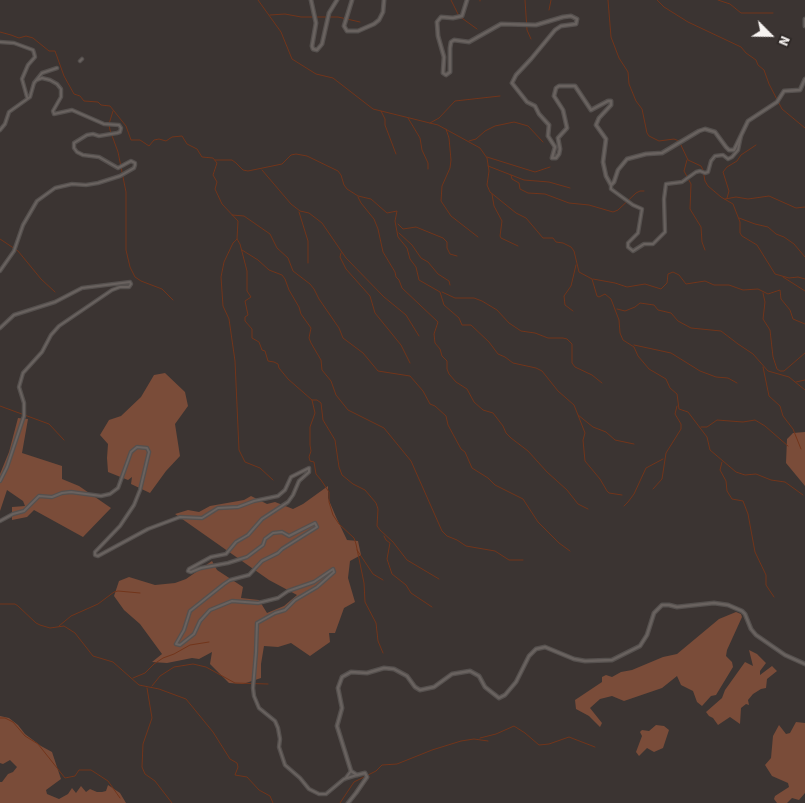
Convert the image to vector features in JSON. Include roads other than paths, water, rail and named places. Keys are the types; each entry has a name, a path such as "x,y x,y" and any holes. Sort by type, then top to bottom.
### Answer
{"street":[{"path":"312,0 316,23 312,46 315,50 322,44 329,13 337,0"},
{"path":"352,0 344,26 345,30 350,31 368,28 379,20 383,12 384,0"},
{"path":"467,0 462,16 453,18 441,17 436,22 444,57 443,73 446,75 450,72 450,48 451,42 454,40 469,42 502,24 536,25 571,16 577,19 576,24 561,26 555,30 532,59 516,75 512,83 527,102 535,106 539,114 549,125 548,136 555,147 552,157 554,158 560,152 559,136 567,128 563,110 554,96 556,88 559,86 575,86 591,110 611,101 612,105 599,118 596,125 606,139 603,162 611,189 633,205 642,209 638,233 628,243 628,247 632,250 644,244 653,244 666,232 664,194 666,184 682,182 696,172 705,173 715,156 723,155 728,159 732,157 740,146 741,135"},
{"path":"805,19 805,26"},
{"path":"0,42 14,43 32,50 34,53 35,57 28,65 22,79 27,97"},
{"path":"0,130 5,124 9,112 30,96 37,80 45,71 57,68"},
{"path":"0,271 14,250 23,225 36,200 55,188 72,184 86,185 98,183 120,176 135,165 131,161 118,168 99,157 83,155 77,152 74,148 74,143 87,135 117,134 121,128 118,125 104,124 72,110 54,114 61,97 61,90 57,84 50,80 42,78 37,80"},
{"path":"611,185 620,166 627,159 646,154 662,153 705,129 715,132 720,136 726,147 732,151 736,148 748,121 777,102 784,91 800,90 805,79"},
{"path":"0,328 14,315 55,302 82,288 128,282 131,284 129,287 120,287 112,290 59,326 51,335 42,352 23,373 19,388 24,403 24,416 8,467 0,481"},
{"path":"0,521 24,511 39,496 52,497 62,492 101,496 110,494 118,488 131,452 137,447 147,448 150,452 134,505 120,526 96,552 95,555 98,556 143,532 180,517 202,518 218,508 238,507 254,501 278,496 285,490 291,477 309,468 310,472 299,481 294,495 288,502 262,519 248,535 236,542 226,554 211,556 188,571 247,557 263,545 265,539 273,533 282,532 288,536 315,523 317,527 278,553 262,561 249,575 230,580 190,610 184,630 176,644 180,645 194,634 200,621 210,610 232,601 258,603 278,598 288,590 314,582 333,569 334,572 317,587 295,600 285,610 257,623 253,688 259,708 275,721 278,728 279,747 285,765 309,789 319,794 326,794 345,779 351,771"},
{"path":"357,775 351,771 337,726 342,708 338,688 340,681 346,674 351,672 370,673 384,668 394,669 407,676 415,687 420,690 434,687 452,674 470,671 479,676 485,687 496,697 500,698 516,682 529,656 536,649 545,647 574,659 585,661 612,660 640,646 647,635 652,617 658,608 666,604 677,607 714,603 728,605 745,614 751,630 756,635 785,655 805,664"},
{"path":"652,617 655,624"},
{"path":"345,779 365,773 367,777 348,803"}],"waterway":[{"path":"258,0 281,32 292,59 316,74 333,78 373,109 438,125 480,148 487,158 489,171 487,185 490,192 516,213 526,218 543,238 553,238 556,242 571,247 574,251 579,272 592,279 597,296 605,294 611,299 619,320 620,333 623,340 634,347 638,356 649,369 666,379 670,388 677,394 679,409 688,412 707,437 710,450 736,472 745,475 756,474 771,480 785,482 803,495"},
{"path":"451,0 459,16 477,29"},
{"path":"525,0 527,30 531,39"},
{"path":"549,10 551,0"},
{"path":"608,0 611,37 619,58 628,72 629,84 636,101 642,109 649,136 659,141 674,139 679,141 688,160 701,166 708,186 733,204 740,222 740,233 757,245 775,274 789,278 798,277 805,279"},
{"path":"657,0 664,7 688,22 741,47 764,70 782,109 805,128"},
{"path":"718,0 730,4 741,13 773,13"},
{"path":"270,15 338,17 360,22"},
{"path":"0,32 19,38 26,36 33,38 49,51 55,51 64,76 74,94 80,96 84,101 98,102 101,105 110,106 126,126 131,140 140,140 149,146 154,140 166,141 172,137 182,136 187,144 197,149 202,157 213,158 217,163 213,175 217,182 215,189 222,204 238,221 237,239 247,271 247,291 251,297 245,301 248,315 245,317 245,321 252,329 252,338 259,342 262,350 265,351 268,361 278,364 288,379 312,400 315,413 310,427 310,461 314,462 316,474 329,492 329,502 333,515 339,524 354,538 364,583 365,602 376,623 378,641 383,653"},
{"path":"430,123 439,118 455,101 500,96"},
{"path":"113,111 109,124 118,152 126,192 126,250 130,267 135,277 162,289 173,300"},
{"path":"381,111 396,154"},
{"path":"408,118 420,138 428,169"},
{"path":"469,141 476,139 485,131 495,126 514,122 528,126 543,142"},
{"path":"446,129 449,138 451,160 450,168 442,186 441,201 451,216 478,237"},
{"path":"727,198 729,191 723,172 737,161 741,155 756,145"},
{"path":"215,160 232,160 243,170 248,171 282,164 291,155 296,154 307,156 338,171 347,189 358,196 371,199 387,213 397,211 395,221 398,237 407,248 410,259 416,267 419,280 440,292 444,305 459,318 462,325 471,325 489,342 498,354 513,363 542,371 558,391 574,405 578,415 593,427 606,432 615,440 634,444"},
{"path":"487,157 535,172 550,167"},
{"path":"687,160 684,171 691,184 690,209 701,227 702,242 705,250"},
{"path":"488,166 524,180 549,182 570,188"},
{"path":"262,170 291,204 300,211 309,213 322,223 346,258 384,297 406,315 419,336"},
{"path":"511,175 512,179 519,183 520,189 528,193 545,194 569,203 589,205 613,212 618,210 636,193 644,191"},
{"path":"492,194 494,206 502,221 500,236 518,246"},
{"path":"725,199 736,197 748,199 769,196 796,208 805,207"},
{"path":"358,197 374,219 383,252 402,288 438,322 434,334 435,343 447,361 449,374 456,382 467,389 474,402 483,410 493,413 506,433 528,451 567,490 578,504 588,509"},
{"path":"299,212 308,241 308,263"},
{"path":"232,215 244,216 270,234 277,248 288,258 293,271 314,289 339,328 343,338 363,353 378,371 410,376 423,391 430,404 446,416 448,425 461,449 465,452 472,468 495,485 523,499 538,522 570,551"},
{"path":"739,218 768,227 794,244 805,257"},
{"path":"398,224 403,229 416,227 443,238 447,242 450,254 457,256"},
{"path":"399,233 412,245 421,258 428,262 438,274 449,281 450,285"},
{"path":"0,239 18,251 41,279 55,292"},
{"path":"237,239 233,243 224,262 221,277 223,306 229,319 235,361 239,450 245,462 260,468 273,480"},
{"path":"242,250 269,270 282,275 285,279 301,314 311,328 309,338 321,360 322,370 331,381 336,395 348,410 384,428 411,461 442,531 447,536 466,546 495,551 509,560 523,560"},
{"path":"341,253 340,257 346,269 370,296 375,313 401,345 410,363"},
{"path":"573,311 565,305 564,296 571,286 576,265"},
{"path":"593,279 627,287 645,284 661,289 667,283 668,274 673,272 679,275 686,284 705,281 714,285 729,285 743,290 758,289 768,294 780,290 781,299 790,310 793,319 805,324"},
{"path":"783,277 805,291"},
{"path":"442,292 455,298 474,298 482,301 497,310 509,323 521,331 535,333 548,338 567,339 572,344 572,363 575,367 592,375 602,383"},
{"path":"763,293 765,302 763,319 770,330 773,357 777,369 784,371 805,353"},
{"path":"617,309 625,311 640,303 654,305 658,310 671,313 678,321 691,328 721,331 753,354 768,371 789,377 805,390"},
{"path":"634,345 671,353 700,371 716,377 728,378 737,383"},
{"path":"763,367 769,396 780,406 783,416 793,429 801,449"},
{"path":"796,382 805,380"},
{"path":"312,400 317,400 321,403 323,420 335,440 342,475 353,484 365,490 376,503 378,509 377,526 407,560 439,579"},
{"path":"0,406 49,424 64,440"},
{"path":"653,489 662,479 666,453 681,429 681,424 675,414 677,406"},
{"path":"578,415 585,433 583,440 585,461 609,493 622,495"},
{"path":"701,427 707,427 717,420 743,422 755,420 788,446"},
{"path":"624,506 634,494 646,468 663,459"},
{"path":"722,462 720,470 726,481 727,491 732,499 743,501 748,514 755,552 766,575 766,585 774,597"},
{"path":"384,536 390,543 387,559 392,574 406,585 411,593 432,607"},
{"path":"357,550 373,574 383,580"},
{"path":"59,626 71,616 98,604 114,592 140,593"},
{"path":"0,604 15,604 40,625 50,628 64,626 75,633 93,656 113,662 139,685 159,689 186,699 213,732 230,759 237,763 238,767 235,775 247,777 259,790 270,796 273,803"},
{"path":"133,678 145,673 163,658 190,645 209,642"},
{"path":"152,686 160,676 174,667 193,664 206,667 235,683 268,684"},
{"path":"147,688 152,718 143,744 142,767 145,774 155,781 172,803"},
{"path":"0,718 13,722 25,736 38,744 65,778 75,776 79,770 91,770 108,781 120,798"},
{"path":"480,738 496,734 514,726 539,745 549,744 569,737 595,747"},
{"path":"340,803 354,782 376,771 382,765 397,764 461,741 474,739 488,741"}]}
